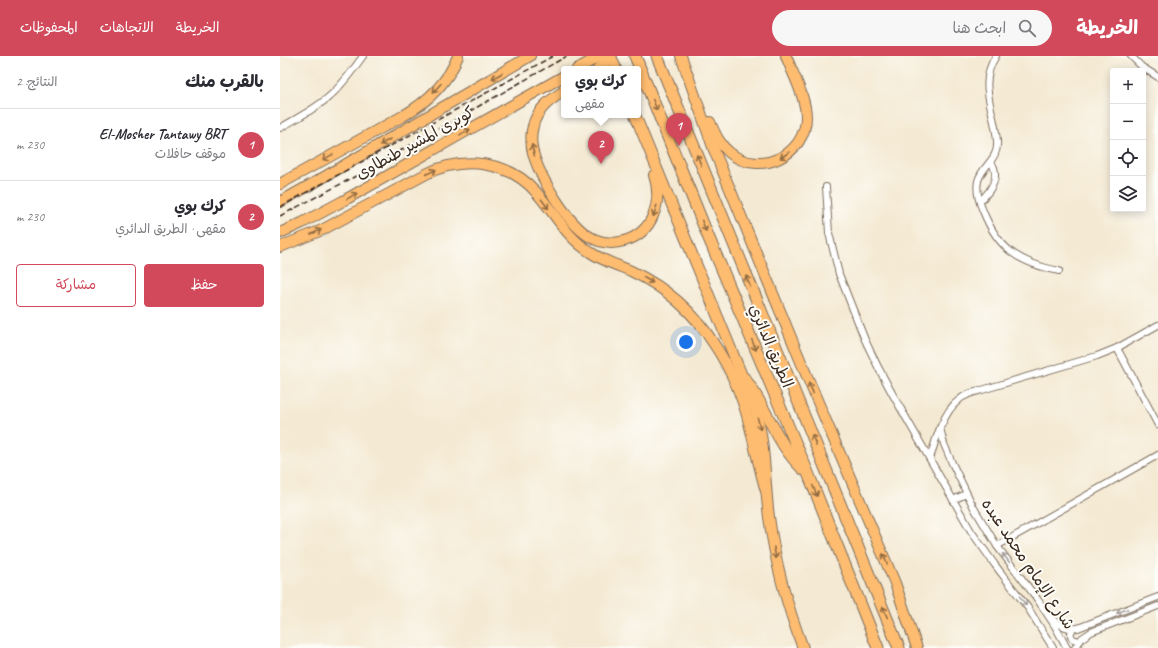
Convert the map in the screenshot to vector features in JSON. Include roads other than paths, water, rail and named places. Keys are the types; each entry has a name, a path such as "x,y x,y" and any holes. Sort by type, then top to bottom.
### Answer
{"highway":[{"path":"280,184 403,116 418,106 442,83 452,69 458,56"},
{"name":"كوبرى المشير طنطاوى","path":"280,202 530,56"},
{"path":"582,66 600,56"},
{"path":"602,66 611,56 615,66"},
{"name":"الطريق الدائري","path":"635,56 639,66"},
{"name":"الطريق الدائري","path":"657,56 899,648"},
{"name":"الطريق الدائري","path":"681,56 717,158 773,297 895,583 917,648"},
{"path":"696,101 706,114 716,136 726,149 735,157 752,163 771,162 782,158 792,151 800,141 806,124 806,112 803,100 786,56"},
{"name":"الطريق الدائري","path":"641,71 708,236 808,473 878,648"},
{"name":"كوبرى المشير طنطاوى","path":"280,233 343,201 561,78"},
{"path":"561,93 547,103 540,111 533,126 531,142 533,153 554,196 572,221 587,236 598,241 610,243 621,242 641,232 649,224 656,209 658,191 642,132"},
{"path":"636,118 754,405 762,436 766,490 777,564 803,648"},
{"path":"280,247 322,230 440,168 456,164 471,163 487,164 510,172 523,180 535,191 577,243 598,257 641,276 660,287 680,303 698,322 720,353 737,387 749,423 766,490"},
{"path":"744,378 756,395 786,450 808,473"}],"street":[{"path":"280,128 330,96 345,80 363,56"},
{"path":"996,56 990,67 987,84 997,142 995,154 978,181 980,201 989,223 1000,241 1007,249 1015,256 1029,263 1059,272"},
{"path":"1131,56 1142,67 1158,77"},
{"path":"980,201 994,181 995,171 991,162"},
{"name":"شارع الإمام محمد عبده","path":"826,187 831,240 835,260 843,286 878,368 971,531 1028,608 1053,648"},
{"path":"930,459 940,428 952,406 966,395 1097,356 1117,348 1158,325"},
{"path":"1117,348 1158,425"},
{"name":"شارع الإمام محمد عبده","path":"940,428 948,454 974,508 997,546 1048,615 1067,648"},
{"path":"997,546 1158,456"},
{"path":"953,500 966,494"},
{"path":"1048,615 1062,626 1068,628 1080,627 1158,596"},
{"path":"1075,648 1079,641 1091,632 1158,606"},
{"path":"1073,628 1071,636 1073,639 1079,641"}],"railway":[{"path":"280,207 553,56"},
{"path":"280,216 356,176 567,56"}],"place":[{"name":"El-Mosher Tantawy BRT","path":"679,146"},
{"name":"كرك بوي","path":"601,164"}]}
